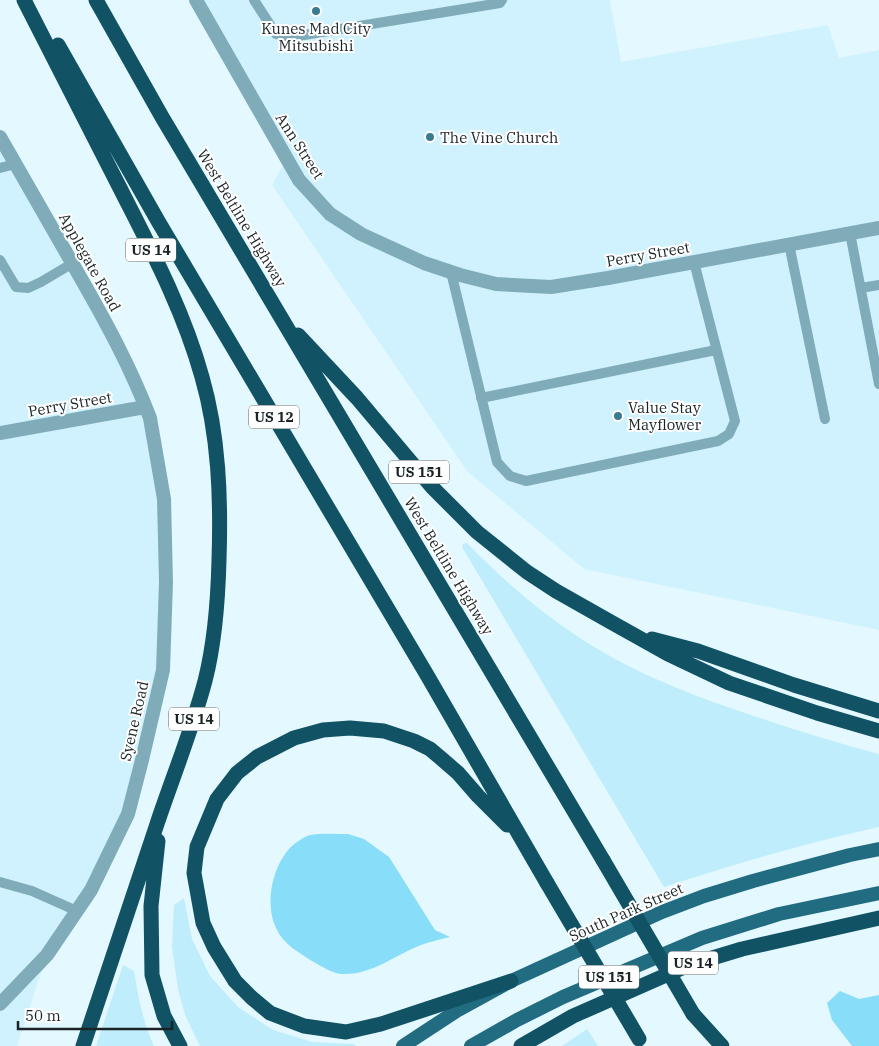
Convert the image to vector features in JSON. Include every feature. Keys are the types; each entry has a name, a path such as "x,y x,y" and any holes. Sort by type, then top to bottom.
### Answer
{"highway":[{"name":"US 14","path":"24,0 176,302 203,378 209,408 218,468 220,518 218,586 212,644 205,681 192,726 162,809"},
{"name":"US 12","path":"32,0 158,220 422,666 641,1042"},
{"name":"West Beltline Highway","path":"96,0 167,125 604,860 712,1046"},
{"name":"US 151","path":"278,313 358,398 432,487 476,532 534,576 582,606 668,654 729,683 817,713 879,731"},
{"path":"636,636 663,641 787,683 879,711"},
{"path":"511,981 381,1024 346,1032 304,1026 270,1013 235,981 214,947 203,924 194,873 197,847 217,799 237,773 257,757 294,738 323,730 350,728 384,731 414,741 430,750 458,773 498,817 517,832"},
{"path":"84,1046 162,809"},
{"path":"162,809 151,906 152,975 164,1016 180,1046"},
{"name":"US 14","path":"521,1046 573,1016 689,965 742,948 879,918"},
{"path":"692,1014 722,1046"}],"main road":[{"name":"South Park Street","path":"403,1046 458,1010 511,981 662,912 704,896 794,869 879,850"},
{"name":"US 151","path":"471,1046 563,997 702,938 779,914 879,893"}],"street":[{"name":"Ann Street","path":"196,0 299,180 330,214 361,234 424,263"},
{"name":"Applegate Road","path":"0,137 110,329 146,407"},
{"name":"Perry Street","path":"424,263 496,284 550,287 879,228"},
{"name":"Perry Street","path":"0,434 146,407"},
{"name":"Syene Road","path":"0,1004 47,954 91,890 128,814 142,760 163,670 166,582 164,499 150,418 146,407"}],"lane":[{"path":"254,0 276,34 292,37 500,3 502,0"},
{"path":"0,168 16,164"},
{"path":"850,233 879,384"},
{"path":"789,244 825,419"},
{"path":"0,260 16,287 28,288 73,263"},
{"path":"451,272 497,462 510,476 526,481 718,442 730,434 735,421 694,262"},
{"path":"861,288 879,285"},
{"path":"481,398 716,350"},
{"path":"0,882 32,891 76,911"}],"shaded area":[{"path":"196,0 610,0 621,62 828,25 839,58 879,50 879,630 584,569 467,471 272,185 286,160"},
{"path":"0,137 137,385 164,499 163,670 128,814 47,955 17,1046 0,1046"},
{"path":"467,543 512,586 548,616 583,640 627,665 720,705 812,735 879,754 879,827 771,854 664,887 462,547 463,544"},
{"path":"184,898 192,939 210,976 238,1007 273,1030 312,1042 353,1044 357,1046 200,1046 185,1015 178,989 172,947 174,905"},
{"path":"123,965 134,971 144,1019 154,1046 96,1046"},
{"path":"587,1029 598,1046 562,1046"}],"water":[{"path":"348,834 364,839 389,857 435,930 450,937 411,949 374,968 343,974 335,973 323,967 291,947 283,939 272,917 271,893 273,880 283,856 291,847 309,835"},
{"path":"840,991 859,999 879,995 879,1046 852,1046 832,1020 827,1003"}],"place":[{"name":"Kunes Mad City Mitsubishi","path":"316,11"},
{"name":"The Vine Church","path":"430,137"},
{"name":"Value Stay Mayflower","path":"618,416"}]}
